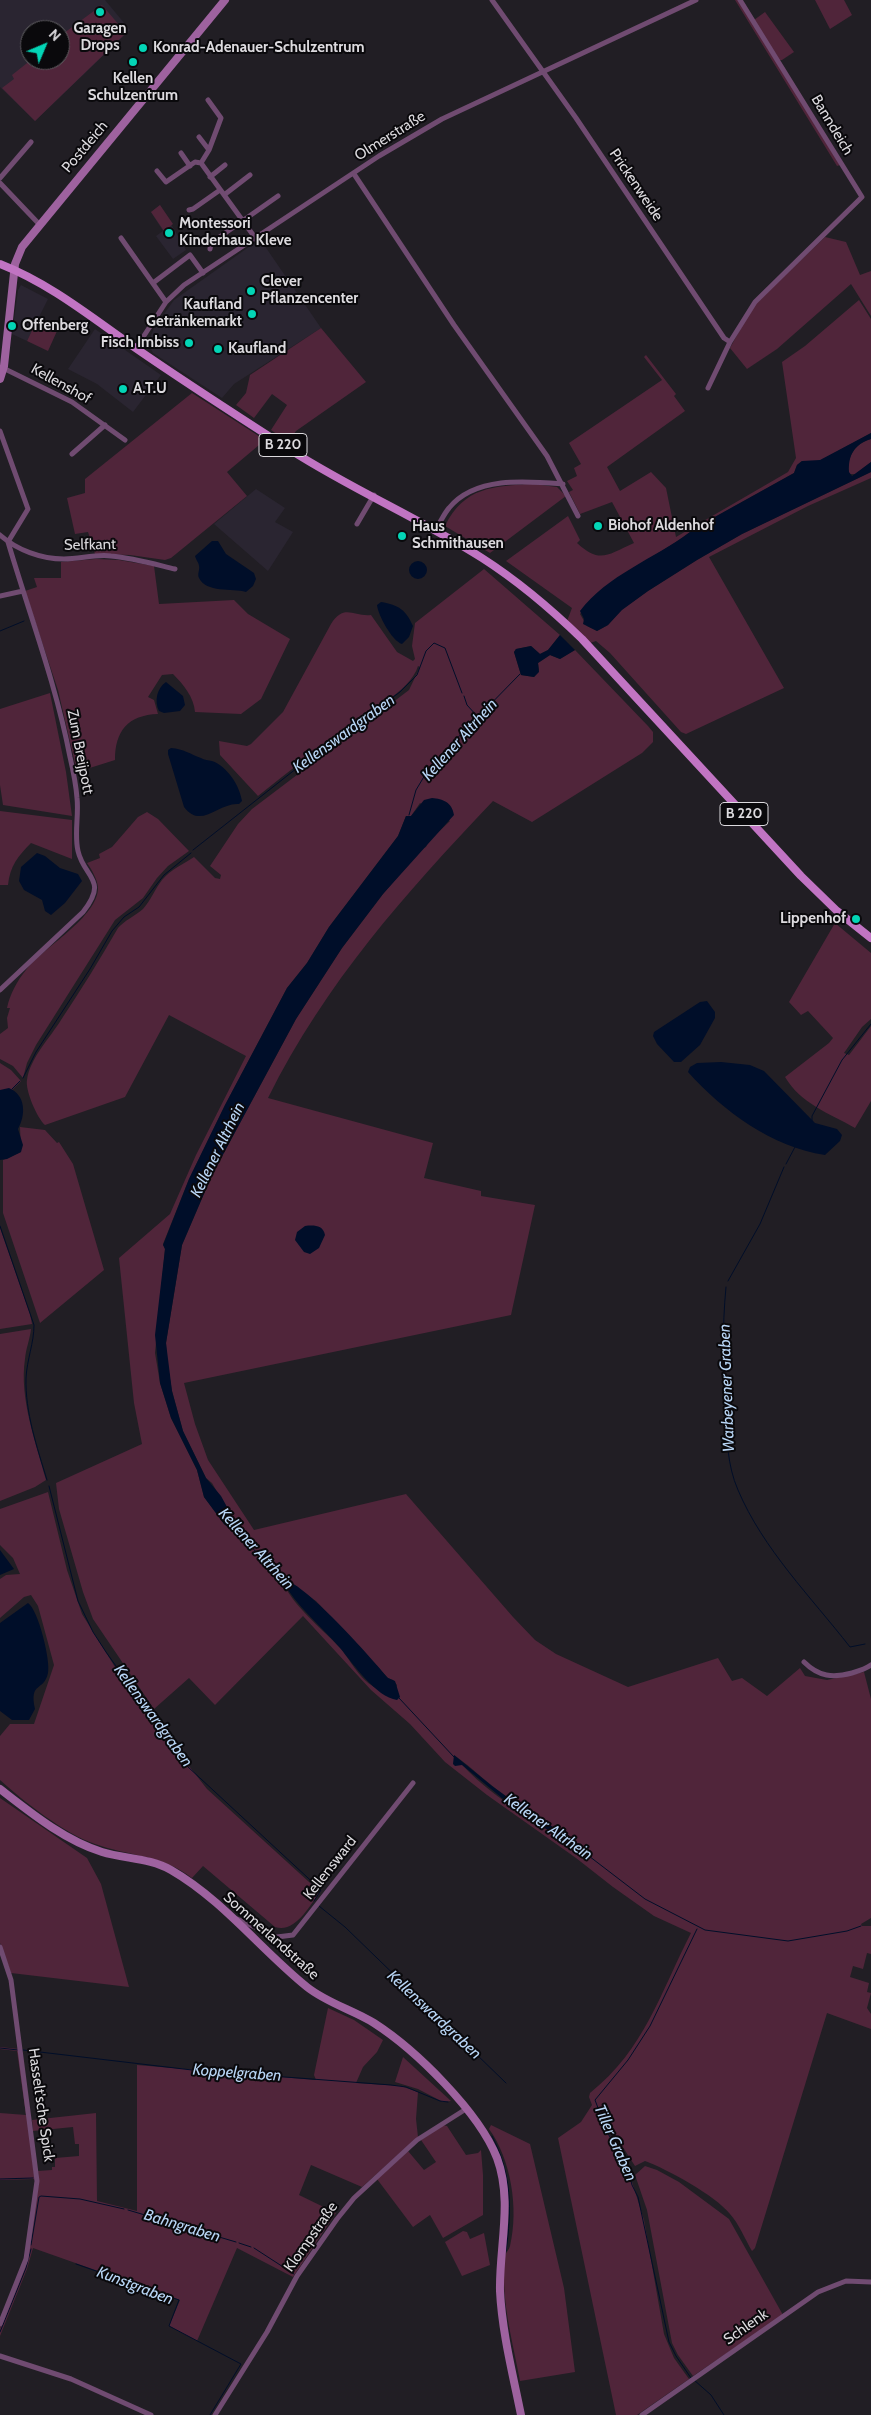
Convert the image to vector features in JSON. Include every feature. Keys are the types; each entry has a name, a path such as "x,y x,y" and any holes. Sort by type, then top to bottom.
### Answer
{"main road":[{"name":"B 220","path":"0,264 24,274 64,298 291,450 504,573 550,609 623,683 801,876 871,938"}],"street":[{"name":"Postdeich","path":"0,380 15,270 22,247 224,0"},
{"name":"Prickenweide","path":"492,0 543,71 724,338 730,342"},
{"name":"Olmerstraße","path":"136,348 166,302 203,273 442,118 696,0"},
{"name":"Banndeich","path":"730,342 755,302 862,197 740,0"},
{"path":"201,163 209,150 221,118 208,100"},
{"path":"199,137 209,150"},
{"path":"0,178 32,142"},
{"path":"181,153 190,166"},
{"path":"157,171 166,182 195,162 201,163 256,239"},
{"path":"210,177 225,164"},
{"path":"354,174 454,325 547,456 578,516"},
{"path":"224,195 250,175"},
{"path":"0,183 39,224"},
{"path":"189,210 194,209 220,190"},
{"path":"210,249 211,243 278,196"},
{"path":"121,238 166,302"},
{"path":"153,284 190,255 203,273"},
{"path":"13,284 24,274"},
{"path":"708,388 730,342"},
{"name":"Kellenshof","path":"2,366 72,402 125,440"},
{"path":"72,454 105,425"},
{"path":"0,431 28,509 8,542 0,535"},
{"path":"434,531 449,508 461,497 476,489 504,483 530,481 563,484"},
{"path":"357,524 373,496"},
{"name":"Selfkant","path":"8,542 14,546 49,558 109,556 135,559 175,569"},
{"name":"Zum Breijpott","path":"0,990 83,912 89,905 94,890 92,877 78,851 78,798 66,737 52,683 8,542"},
{"path":"0,596 22,591"},
{"path":"804,1662 812,1670 827,1676 838,1676 860,1671 871,1665"},
{"name":"Kellensward","path":"230,1916 278,1937 293,1935 413,1783"},
{"name":"Sommerlandstraße","path":"0,1789 44,1821 88,1847 170,1870 230,1916 310,1989 375,2024 414,2054 466,2109 484,2134 497,2158 503,2182 505,2221 500,2268 500,2294 521,2415"},
{"name":"Hasselt'sche Spick","path":"0,1946 11,1980 37,2181 26,2259 0,2324"},
{"name":"Klompstraße","path":"215,2415 267,2332 297,2276 354,2198 417,2140 466,2109"},
{"name":"Schlenk","path":"642,2415 818,2292 846,2281 871,2282"},
{"path":"0,2356 71,2379 150,2415"}],"shaded area":[{"path":"0,0 105,0 130,30 35,121 0,87"},
{"path":"735,0 738,0 840,165 837,166"},
{"path":"815,0 844,0 852,15 830,29"},
{"path":"102,5 126,33 35,121 2,88 14,79 12,75 20,69 70,70 70,29"},
{"path":"765,12 794,52 782,60 779,60 754,20"},
{"name":"Montessori Kinderhaus Kleve","path":"160,205 186,250 173,259 156,236 163,231 151,212"},
{"path":"160,205 173,224 164,231 151,212"},
{"path":"825,237 846,242 860,275 871,271 871,316 851,284 777,349 747,369 730,348 753,306"},
{"path":"260,239 321,328 234,384 222,398 153,353 148,343 154,328 174,300"},
{"path":"21,285 48,299 27,341 12,334 18,290"},
{"path":"859,300 871,319 871,433 820,461 802,461 797,465 794,473 713,518 699,529 690,532 632,569 591,600 580,614 587,626 597,631 608,625 621,610 697,560 742,534 871,472 871,478 808,506 709,557 784,688 686,734 681,732 610,653 596,641 590,643 567,621 572,608 506,561 568,516 580,540 577,543 592,554 610,554 634,543 612,502 580,514 569,492 573,490 567,481 577,476 574,468 581,464 569,443 662,380 644,357 646,355 676,394 674,396 685,411 607,467 620,491 651,472 666,488 676,537 788,472 796,458 782,362 805,346"},
{"path":"37,320 57,331 48,351 27,341"},
{"path":"321,328 366,382 296,431 288,442 271,430 287,405 272,394 254,418 236,405 246,393 250,375"},
{"path":"95,329 161,375 133,412 97,384 68,369"},
{"path":"192,393 265,440 227,472 247,496 171,558 165,560 130,555 95,554 88,532 75,534 67,498 85,493 85,479"},
{"path":"871,439 871,462 856,474 849,474 849,462 853,452 860,444"},
{"path":"533,484 557,487 566,496 490,553 445,526 461,503 481,491 505,486"},
{"path":"256,489 285,508 275,522 293,532 268,571 214,524"},
{"path":"96,559 119,560 154,566 159,604 234,600 248,614 290,639 261,699 241,714 195,712 190,696 181,682 173,674 162,675 148,697 154,700 158,714 139,718 125,726 118,741 115,760 77,772 58,690 25,591 37,587 34,578 61,578 61,562"},
{"path":"484,569 560,635 548,650 540,654 531,646 516,649 514,652 521,675 534,677 539,670 538,663 550,655 560,659 575,650 653,732 653,742 642,753 532,822 493,801 428,871 369,941 315,1016 268,1098 433,1143 424,1178 481,1191 481,1196 535,1205 511,1315 184,1383 195,1424 208,1460 254,1530 406,1494 535,1640 556,1654 628,1687 718,1658 732,1681 742,1678 767,1696 800,1668 805,1676 827,1680 864,1672 871,1699 871,1918 861,1924 862,1926 871,1926 871,1954 867,1953 863,1969 853,1966 850,1977 869,1983 867,1992 871,1993 867,2008 871,2014 871,2029 827,2013 755,2248 752,2251 730,2214 703,2191 666,2170 645,2161 635,2166 601,2113 598,2114 627,2166 644,2220 664,2334 674,2358 689,2379 637,2415 616,2415 558,2138 581,2122 592,2105 589,2097 590,2093 625,2058 638,2039 650,2019 691,1933 654,1916 487,1795 445,1762 410,1724 371,1690 303,1616 215,1705 189,1678 154,1709 93,1619 83,1592 59,1509 56,1483 142,1444 134,1403 119,1258 170,1214 196,1155 246,1056 169,1015 125,1097 45,1125 35,1110 28,1090 27,1080 32,1064 118,928 143,909 166,876 194,857 215,878 220,879 221,875 210,866 238,824 252,809 409,690 420,667 418,666 414,675 406,684 386,702 332,738 258,796 220,755 219,741 247,746 283,712 331,624 340,614 349,612 371,615 397,652 413,661 415,659 412,646 415,623","holes":["420,803 450,821 428,842 426,847 421,849 383,894 342,948 296,1019 212,1175 182,1245 166,1343 172,1391 183,1431 206,1478 212,1483 241,1534 224,1524 204,1497 197,1470 171,1418 160,1383 155,1353 165,1249 163,1244 189,1179 225,1105 287,988 307,963 329,927 398,836 406,816 411,816","281,1579 316,1601 388,1678 393,1680 397,1685 396,1689 379,1689 366,1681 341,1649 300,1608","454,1755 504,1795 535,1814 568,1842 521,1814 486,1787"]},
{"path":"50,693 66,772 72,816 3,805 0,785 0,709"},
{"path":"0,811 72,820 72,859 31,843 15,862 8,885 0,885"},
{"path":"147,812 158,819 189,851 168,866 143,898 115,920 36,1045 27,1063 23,1078 13,1066 0,1059 0,1034 8,1028 7,1018 10,1008 7,1008 12,993 26,970 80,921 96,898 97,881 87,863 100,858 99,854 112,847 138,817"},
{"path":"835,923 871,953 871,1019 862,1027 844,1053 849,1055 871,1026 871,1101 855,1128 807,1101 785,1077 833,1038 808,1011 801,1015 789,1002"},
{"path":"0,1063 11,1070 21,1081 12,1090 0,1090"},
{"path":"20,1127 45,1130 57,1143 59,1142 73,1164 104,1270 40,1323 3,1213 3,1160 21,1152"},
{"path":"0,1228 30,1314 32,1324 0,1329"},
{"path":"31,1329 25,1359 24,1389 33,1436 46,1480 35,1487 0,1501 0,1334"},
{"path":"48,1492 67,1570 82,1614 128,1688 207,1789 320,1892 307,1911 289,1926 275,1927 203,1866 192,1878 181,1870 157,1860 107,1848 71,1833 45,1816 0,1780 0,1736 10,1724 34,1724 54,1665 38,1606 31,1595 24,1597 0,1618 0,1579 6,1575 20,1574 13,1558 0,1545 0,1509"},
{"path":"0,1798 87,1858 101,1884 129,1987 11,1973 0,1943"},
{"path":"328,2008 354,2020 383,2040 377,2052 363,2067 356,2083 401,2086 418,2092 416,2119 418,2137 362,2187 311,2165 299,2195 336,2213 293,2277 237,2248 197,2341 169,2326 180,2300 33,2248 27,2269 0,2336 0,2328 24,2267 39,2181 38,2171 52,2170 52,2167 55,2167 55,2158 79,2156 79,2144 75,2144 73,2127 33,2131 32,2120 96,2113 97,2201 137,2211 137,2065 316,2080 314,2075"},
{"path":"0,2047 19,2049 35,2181 34,2179 0,2180 0,2113 26,2115 17,2051 0,2049"},
{"path":"403,2057 451,2101 443,2102 418,2089 395,2082"},
{"path":"443,2125 447,2126 466,2155 478,2153 481,2150 483,2215 443,2238 430,2215 413,2227 377,2179 408,2151 424,2170 436,2162 421,2140"},
{"path":"491,2125 530,2144 564,2288 575,2372 520,2381 508,2320 503,2273 504,2259 510,2246 513,2232 513,2201 508,2169 497,2141 489,2129"},
{"path":"645,2166 679,2182 729,2219 783,2315 693,2376 672,2343 647,2210 635,2175"},
{"path":"463,2231 467,2232 470,2239 484,2233 490,2265 462,2276 445,2242"}],"water":[{"path":"871,433 871,439 860,444 853,451 849,472 852,476 871,462 871,472 742,534 697,560 648,591 622,610 608,625 597,631 583,624 584,619 580,611 591,598 617,577 690,532 699,529 713,518 794,473 797,465 802,461 820,460"},
{"path":"212,541 218,541 226,554 254,573 256,579 253,586 246,592 213,588 202,583 198,575 199,565 195,556"},
{"path":"418,561 424,564 427,570 424,576 418,579 412,576 409,570 412,564"},
{"path":"381,602 393,605 405,612 413,626 409,637 402,644 394,638 383,621 377,605"},
{"path":"560,635 575,650 560,659 550,655 538,663 539,672 534,677 521,675 514,652 516,649 531,646 540,654 548,650"},
{"path":"166,682 183,696 185,705 180,711 164,713 159,711 157,695 160,688"},
{"path":"171,748 212,761 223,767 236,783 242,801 239,804 232,804 204,816 190,813 184,807 168,754 168,750"},
{"path":"440,799 449,804 454,815 383,894 342,948 296,1019 212,1175 182,1245 166,1343 172,1391 183,1431 206,1478 221,1496 242,1534 240,1538 224,1524 204,1497 197,1470 171,1418 160,1383 155,1335 165,1249 163,1245 189,1179 225,1105 287,988 307,963 329,927 398,836 406,816 411,816 424,800"},
{"path":"37,853 45,856 60,868 78,874 82,881 65,903 51,915 45,911 42,900 24,890 19,881 21,867"},
{"path":"707,1001 715,1012 715,1018 700,1045 681,1062 674,1062 657,1044 653,1036 654,1032 700,1002"},
{"path":"721,1062 750,1065 764,1071 815,1123 837,1129 842,1135 840,1141 825,1155 805,1151 786,1144 750,1126 717,1101 688,1072 690,1067 697,1063"},
{"path":"9,1088 19,1095 23,1106 21,1124 18,1129 23,1145 21,1152 7,1159 0,1160 0,1090"},
{"path":"305,1226 320,1227 325,1235 319,1248 310,1254 304,1252 295,1240 297,1232"},
{"path":"0,1550 14,1569 0,1575"},
{"path":"281,1579 291,1582 320,1605 388,1678 395,1681 400,1697 397,1700 381,1693 358,1671 341,1649 301,1607"},
{"path":"28,1603 32,1607 40,1625 48,1658 48,1673 43,1683 35,1690 35,1709 29,1720 12,1720 0,1711 0,1623"},
{"path":"454,1755 514,1802 530,1809 569,1840 568,1842 520,1813 462,1765 455,1766 453,1764"}],"waterway":[{"path":"0,631 24,621"},
{"name":"Kellenswardgraben","path":"193,850 311,757 400,692 417,675 426,651 434,643 445,648 462,693"},
{"name":"Kellener Altrhein","path":"409,815 416,790 431,765 520,674"},
{"name":"Kellenswardgraben","path":"464,696 467,705 477,716"},
{"name":"Kellenswardgraben","path":"23,1078 36,1052 90,969 112,931 124,917 139,907 164,875 191,853"},
{"name":"Warbeyener Graben","path":"812,1121 812,1116 842,1060 871,1024"},
{"name":"Kellenswardgraben","path":"12,1089 20,1081"},
{"name":"Warbeyener Graben","path":"786,1164 795,1147"},
{"name":"Warbeyener Graben","path":"728,1281 760,1224 784,1167"},
{"name":"Kellenswardgraben","path":"0,1226 34,1325 26,1378 27,1404 32,1429 47,1480"},
{"name":"Warbeyener Graben","path":"726,1287 723,1349 725,1412 727,1442 734,1481 748,1512 774,1552 804,1591 850,1647 865,1644"},
{"name":"Kellenswardgraben","path":"49,1486 78,1601 93,1632 187,1766 321,1890 314,1901"},
{"name":"Kellener Altrhein","path":"240,1535 282,1579"},
{"name":"Kellener Altrhein","path":"399,1698 454,1757"},
{"name":"Kellener Altrhein","path":"568,1840 645,1899 705,1930 788,1941 847,1931 861,1926"},
{"name":"Kellenswardgraben","path":"319,1906 345,1927 506,2083"},
{"name":"Tiller Graben","path":"691,2378 669,2342 638,2197 632,2185 627,2165 607,2132 595,2100 628,2060 650,2026 697,1929"},
{"name":"Koppelgraben","path":"0,2048 18,2050"},
{"name":"Koppelgraben","path":"23,2050 192,2070 391,2085 406,2087 440,2101 448,2102"},
{"path":"492,2136 499,2150 509,2192 506,2251"},
{"path":"0,2179 33,2178"},
{"name":"Bahngraben","path":"31,2245 39,2197 41,2196 80,2199 124,2209"},
{"name":"Bahngraben","path":"128,2210 236,2242"},
{"name":"Bahngraben","path":"239,2243 251,2247"},
{"name":"Bahngraben","path":"254,2248 294,2274"},
{"name":"Bahngraben","path":"0,2332 26,2268 31,2249"},
{"name":"Kunstgraben","path":"76,2264 179,2300 169,2326 241,2364 210,2415"},
{"name":"Tiller Graben","path":"694,2380 711,2395 724,2415"}],"place":[{"name":"Garagen Drops","path":"100,12"},
{"name":"Konrad-Adenauer-Schulzentrum","path":"143,48"},
{"name":"Kellen Schulzentrum","path":"133,62"},
{"name":"Montessori Kinderhaus Kleve","path":"169,233"},
{"name":"Clever Pflanzencenter","path":"251,291"},
{"name":"Kaufland Getränkemarkt","path":"252,314"},
{"name":"Offenberg","path":"12,326"},
{"name":"Fisch Imbiss","path":"189,343"},
{"name":"Kaufland","path":"218,349"},
{"name":"A.T.U","path":"123,389"},
{"name":"Biohof Aldenhof","path":"598,526"},
{"name":"Haus Schmithausen","path":"402,536"},
{"name":"Lippenhof","path":"856,919"}]}
